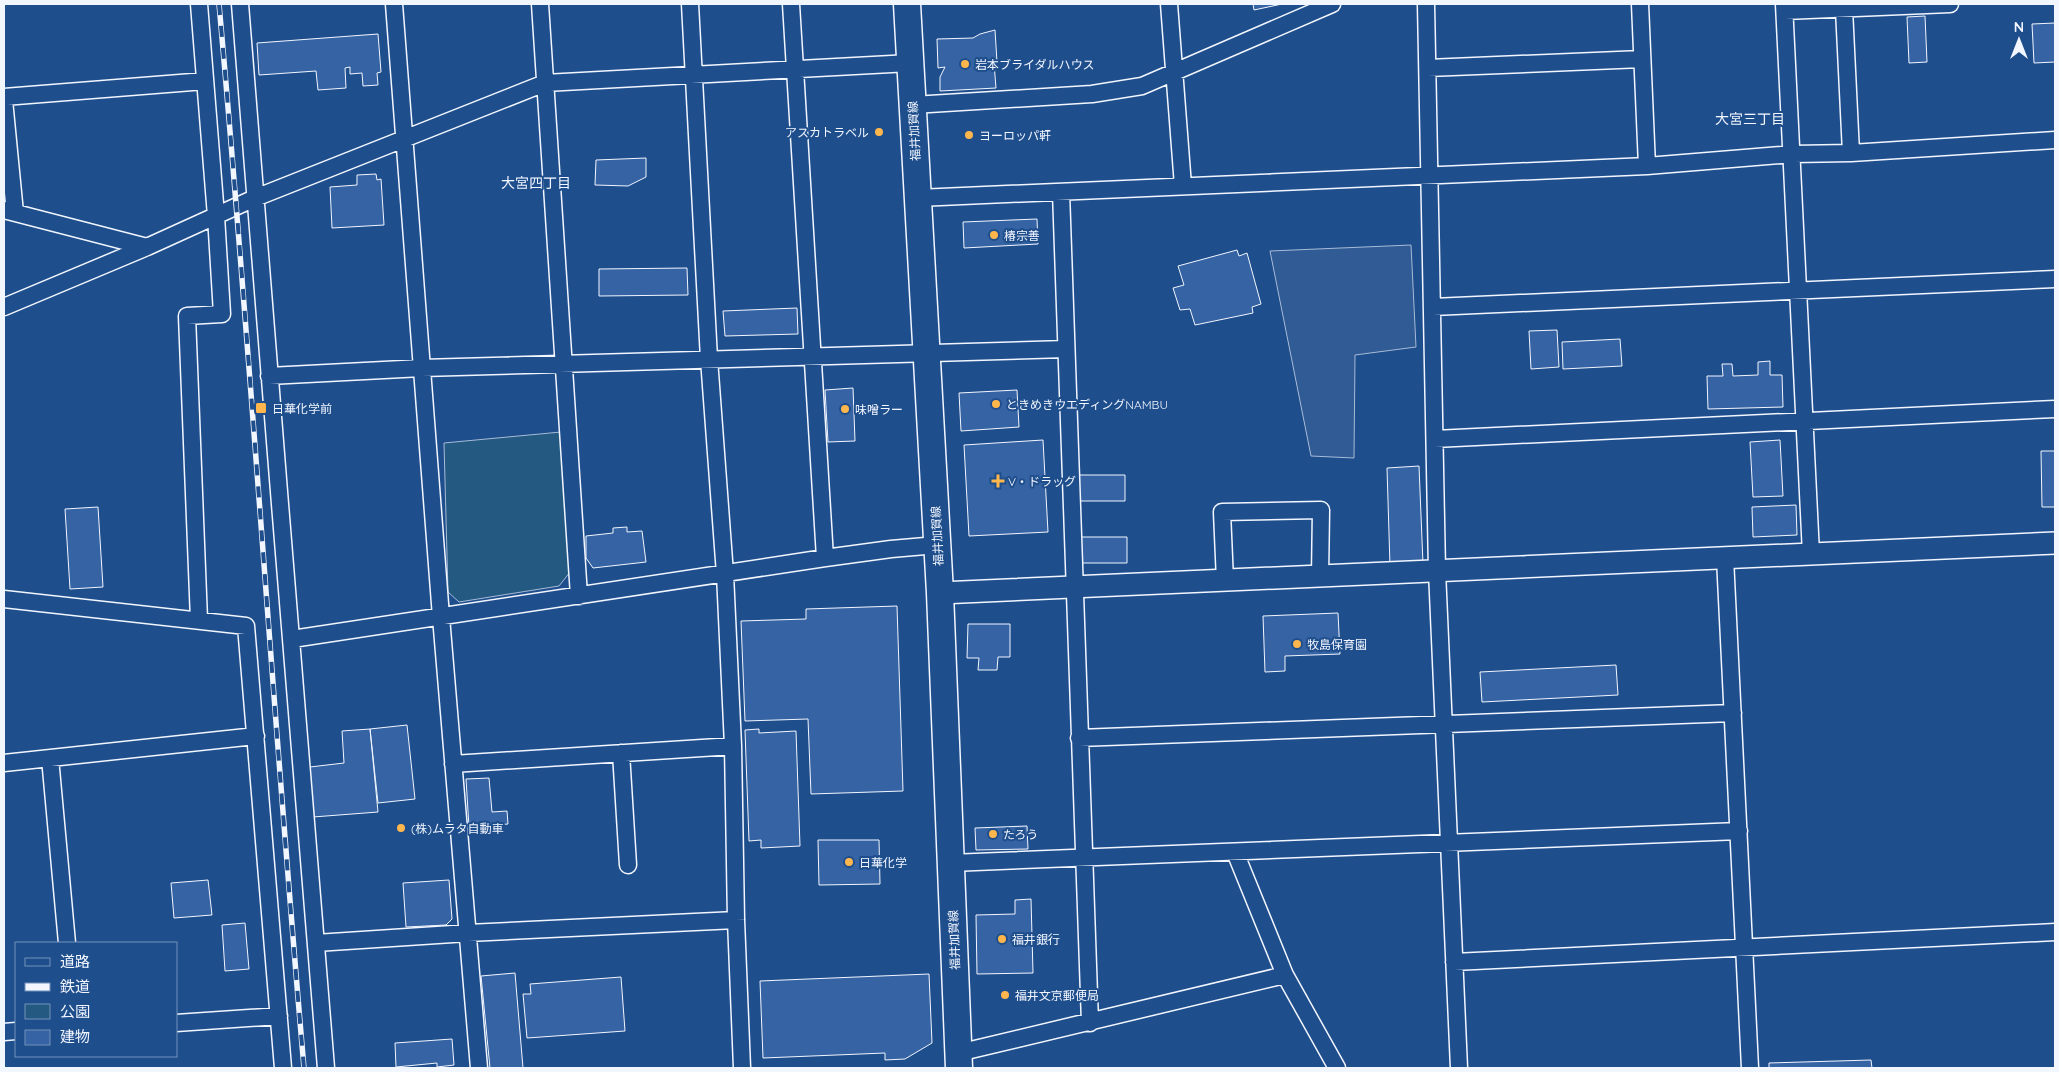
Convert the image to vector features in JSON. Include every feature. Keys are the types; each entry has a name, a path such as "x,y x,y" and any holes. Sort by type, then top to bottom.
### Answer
{"main road":[{"name":"福井加賀線","path":"907,4 940,593 958,1061"}],"street":[{"path":"199,4 222,314 187,316 199,620"},
{"path":"240,4 326,1068"},
{"path":"394,4 441,617 479,1068"},
{"path":"540,4 579,596"},
{"path":"690,4 709,360 725,574 733,746 736,920 742,1068"},
{"path":"791,4 825,558"},
{"path":"1169,4 1183,186"},
{"path":"913,105 1092,94 1142,86 1332,4"},
{"path":"1426,4 1437,571 1459,1068"},
{"path":"1640,4 1647,166"},
{"path":"1810,554 1793,154 1784,8 1844,9 1950,4"},
{"path":"1844,9 1852,152"},
{"path":"1428,68 1642,59"},
{"path":"4,307 148,247 255,198 545,83 910,63"},
{"path":"148,247 10,212 4,98 205,81"},
{"path":"918,198 1647,166 1793,154 2055,140"},
{"path":"1061,192 1090,1022"},
{"path":"1433,307 2055,280"},
{"path":"269,376 422,368 1066,349"},
{"path":"1435,438 2055,408"},
{"path":"1225,581 1222,512 1321,510 1320,577"},
{"path":"940,593 2055,543"},
{"path":"292,639 825,558 937,545"},
{"path":"1725,558 1750,1068"},
{"path":"4,599 246,626 283,1068"},
{"path":"1079,738 1733,713"},
{"path":"4,763 256,736"},
{"path":"453,764 733,746"},
{"path":"621,754 628,865"},
{"path":"50,758 67,942"},
{"path":"951,863 1739,831"},
{"path":"1235,852 1285,976 1337,1068"},
{"path":"316,944 468,933 736,920"},
{"path":"1454,962 2055,932"},
{"path":"958,1061 1090,1022 1285,976"},
{"path":"178,1023 279,1016"}],"green space":[{"path":"561,432 570,572 559,586 459,602 448,592 444,443"}],"shaded area":[{"path":"1411,245 1416,347 1355,355 1354,458 1311,456 1270,251"}],"building":[{"path":"1253,4 1282,4 1254,10"},
{"path":"1925,16 1927,62 1909,63 1907,17"},
{"path":"2055,23 2055,62 2034,63 2032,24"},
{"path":"995,30 997,62 994,63 996,88 940,91 940,77 945,67 938,68 937,39 973,38"},
{"path":"378,34 381,72 377,73 378,85 363,86 362,73 350,74 350,67 345,68 346,88 318,90 316,71 259,75 257,43"},
{"path":"646,158 646,177 628,186 595,185 596,160"},
{"path":"376,174 377,180 381,179 384,225 332,228 330,187 357,185 357,175"},
{"path":"1037,219 1038,244 964,248 963,222"},
{"path":"1237,250 1239,256 1247,253 1261,304 1252,307 1253,313 1195,325 1190,309 1180,310 1173,288 1184,285 1178,266"},
{"path":"687,268 688,295 599,296 599,269"},
{"path":"797,308 798,334 725,336 723,311"},
{"path":"1557,330 1559,367 1531,369 1529,331"},
{"path":"1620,339 1622,366 1563,369 1562,342"},
{"path":"1770,361 1770,375 1782,375 1783,407 1708,409 1707,376 1723,376 1722,364 1732,364 1733,376 1758,375 1758,362"},
{"path":"853,388 855,441 828,442 825,390"},
{"path":"1017,390 1019,427 961,431 959,393"},
{"path":"1043,440 1048,532 969,536 964,445"},
{"path":"1780,440 1783,496 1753,497 1750,442"},
{"path":"2041,451 2055,451 2055,507 2042,507"},
{"path":"1419,466 1423,564 1390,566 1387,468"},
{"path":"1079,475 1125,475 1125,501 1079,501"},
{"path":"1796,505 1797,535 1753,537 1752,507"},
{"path":"98,507 103,587 70,589 65,509"},
{"path":"627,527 627,532 642,531 646,562 593,568 586,558 586,536 613,533 613,528"},
{"path":"1081,537 1127,537 1127,563 1081,563"},
{"path":"897,606 903,791 811,794 808,719 745,721 741,621 806,619 806,609"},
{"path":"1338,613 1340,654 1285,656 1285,671 1265,672 1263,616"},
{"path":"968,624 1010,624 1010,657 998,657 997,670 978,670 979,658 967,658"},
{"path":"1616,665 1618,695 1482,702 1480,672"},
{"path":"407,725 415,799 378,803 370,729"},
{"path":"370,729 378,812 313,817 310,767 344,763 342,731"},
{"path":"759,729 759,733 796,731 800,846 761,848 761,840 749,841 745,730"},
{"path":"489,778 492,812 507,811 508,824 469,827 466,779"},
{"path":"1027,826 1028,849 976,850 975,828"},
{"name":"日華化学","path":"818,840 879,840 880,884 819,885"},
{"path":"208,880 212,915 174,918 171,883"},
{"path":"449,880 452,919 446,925 406,927 403,883"},
{"path":"1031,899 1033,973 977,974 976,915 1015,914 1015,900"},
{"path":"245,923 249,969 225,971 222,925"},
{"path":"515,973 523,1068 490,1068 481,976"},
{"path":"929,974 932,1043 905,1059 885,1060 885,1053 763,1058 760,981"},
{"path":"621,977 625,1031 527,1038 523,994 531,994 530,984"},
{"path":"452,1039 454,1065 437,1067 437,1063 396,1067 395,1043"},
{"path":"1871,1060 1872,1068 1769,1068 1769,1063"}],"railway":[{"path":"219,4 304,1068"}],"place":[{"name":"岩本ブライダルハウス","path":"965,64"},
{"name":"アスカトラベル","path":"879,132"},
{"name":"ヨーロッパ軒","path":"969,135"},
{"name":"椿宗善","path":"994,235"},
{"name":"ときめきウエディングNAMBU","path":"996,404"},
{"name":"日華化学前","path":"261,408"},
{"name":"味噌ラー","path":"845,409"},
{"name":"V・ドラッグ","path":"998,481"},
{"name":"牧島保育園","path":"1297,644"},
{"name":"(株)ムラタ自動車","path":"401,828"},
{"name":"たろう","path":"993,834"},
{"name":"日華化学","path":"849,862"},
{"name":"福井銀行","path":"1002,939"},
{"name":"福井文京郵便局","path":"1005,995"}],"district":[{"name":"大宮三丁目","path":"1750,119"},
{"name":"大宮四丁目","path":"536,183"}]}
